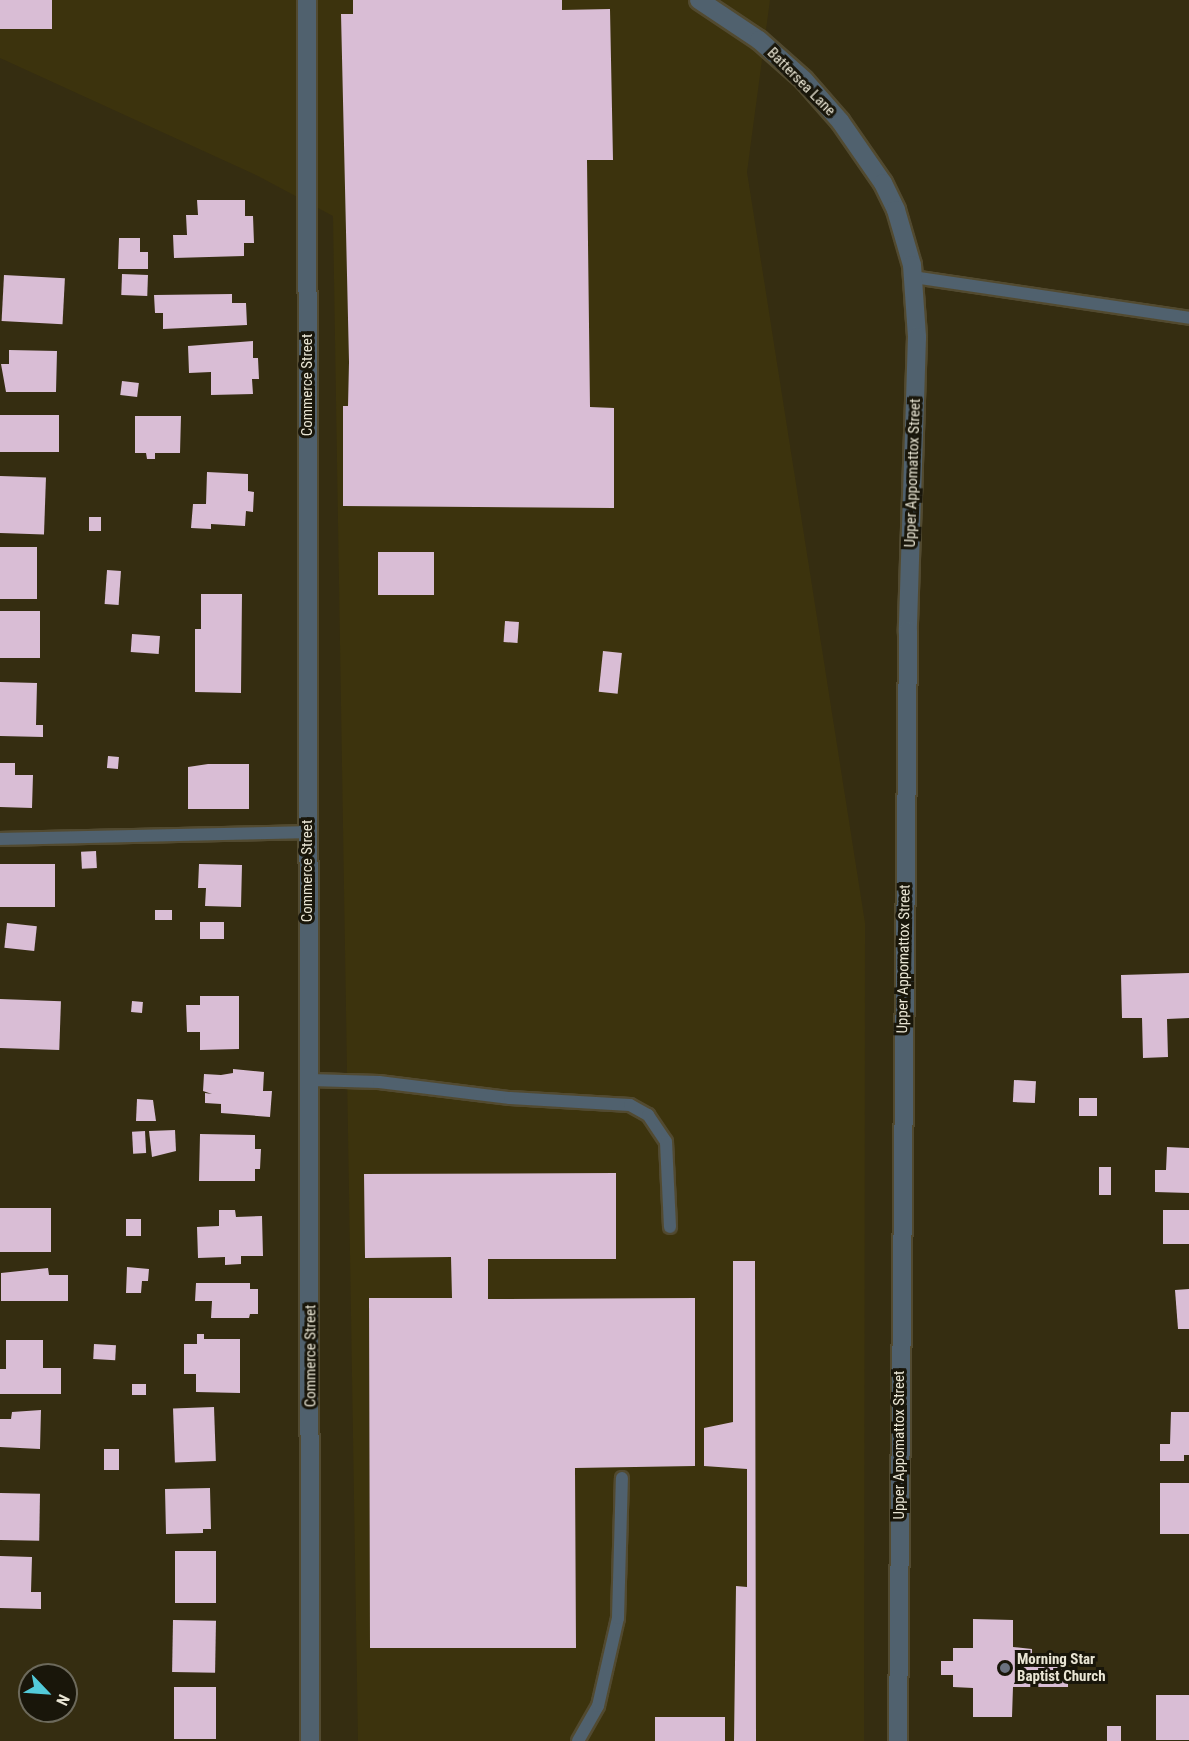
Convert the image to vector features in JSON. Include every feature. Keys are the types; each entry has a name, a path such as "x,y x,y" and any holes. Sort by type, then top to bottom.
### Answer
{"street":[{"name":"Commerce Street","path":"307,0 310,1741"},
{"name":"Battersea Lane","path":"699,0 759,40 804,80 840,121 883,183"},
{"name":"Upper Appomattox Street","path":"883,183 896,210 913,277 917,337 908,632 898,1741"}],"lane":[{"path":"913,277 1189,318"},
{"path":"0,839 308,832"},
{"path":"310,1080 379,1082 510,1098 630,1105 648,1115 666,1142 670,1227"},
{"path":"578,1741 598,1706 618,1618 622,1478"}],"shaded area":[{"path":"0,0 770,0 747,172 865,923 864,1741 358,1741 333,216 258,176 0,58"}],"building":[{"path":"0,0 52,0 52,29 0,29"},
{"path":"353,0 562,0 562,10 610,9 613,160 587,160 590,407 614,408 614,508 343,506 343,406 348,406 349,362 341,14 353,14"},
{"path":"197,200 245,200 245,216 253,216 254,243 244,243 244,256 174,258 173,235 187,235 186,215 198,215"},
{"path":"119,238 140,238 140,252 148,252 148,269 118,269"},
{"path":"122,274 148,275 147,296 121,295"},
{"path":"4,275 65,278 63,324 2,321"},
{"path":"232,294 232,303 246,303 247,325 163,329 163,313 155,313 154,295"},
{"path":"253,341 253,358 258,358 259,379 252,379 253,394 211,395 211,372 189,373 188,346"},
{"path":"9,350 57,351 56,392 6,392 1,364 9,364"},
{"path":"122,381 139,383 137,397 120,395"},
{"path":"0,415 59,415 59,452 0,452"},
{"path":"135,416 181,416 180,453 155,453 155,459 147,459 146,453 135,453"},
{"path":"207,472 248,474 248,491 254,492 253,512 246,511 245,526 211,524 211,529 191,528 193,504 206,504"},
{"path":"0,476 46,478 44,535 0,533"},
{"path":"89,517 101,517 101,531 89,531"},
{"path":"0,547 37,547 37,599 0,599"},
{"path":"378,552 434,552 434,595 378,595"},
{"path":"107,570 121,571 119,605 105,604"},
{"path":"201,594 242,594 241,693 195,692 195,629 201,629"},
{"path":"0,611 40,611 40,658 0,658"},
{"path":"505,621 519,622 518,643 504,642"},
{"path":"132,634 160,636 159,654 131,652"},
{"path":"603,651 622,653 618,694 599,692"},
{"path":"0,682 37,683 36,725 43,725 43,737 0,736"},
{"path":"108,756 119,757 118,769 107,768"},
{"path":"0,763 15,763 15,775 33,775 32,808 0,807"},
{"path":"208,764 249,764 249,809 188,809 188,767"},
{"path":"96,851 97,868 82,869 81,852"},
{"path":"0,864 55,864 55,907 0,907"},
{"path":"199,864 242,865 241,907 205,906 206,888 198,888"},
{"path":"155,910 172,910 172,920 155,920"},
{"path":"200,922 224,922 224,939 200,939"},
{"path":"7,923 37,926 34,951 4,948"},
{"path":"1189,973 1189,1018 1167,1019 1168,1057 1143,1058 1142,1018 1122,1018 1121,975"},
{"path":"200,996 239,996 239,1049 200,1050 200,1032 187,1032 186,1005 200,1005"},
{"path":"0,999 61,1001 59,1050 0,1048"},
{"path":"132,1001 143,1002 142,1013 131,1012"},
{"path":"233,1069 264,1072 263,1091 272,1091 270,1117 221,1113 221,1104 205,1103 205,1093 212,1094 203,1091 204,1074 233,1073"},
{"path":"1014,1080 1036,1081 1035,1103 1013,1102"},
{"path":"1079,1098 1097,1098 1097,1116 1079,1116"},
{"path":"137,1099 153,1100 156,1121 136,1121"},
{"path":"175,1130 176,1151 152,1157 149,1131"},
{"path":"145,1131 146,1153 133,1154 132,1132"},
{"path":"200,1134 255,1135 255,1149 261,1149 260,1169 255,1169 255,1181 199,1181"},
{"path":"1167,1147 1189,1148 1189,1193 1155,1192 1155,1170 1166,1170"},
{"path":"1099,1167 1111,1167 1111,1195 1099,1195"},
{"path":"616,1173 616,1259 488,1259 488,1299 695,1298 695,1466 575,1468 576,1648 370,1648 369,1298 452,1298 451,1257 365,1258 364,1174"},
{"path":"0,1208 51,1208 51,1252 0,1252"},
{"path":"219,1210 235,1210 236,1217 262,1216 263,1256 241,1256 241,1264 225,1265 225,1257 198,1258 197,1227 219,1226"},
{"path":"1163,1210 1189,1210 1189,1244 1163,1244"},
{"path":"126,1219 141,1219 141,1236 126,1236"},
{"path":"733,1261 755,1261 756,1741 734,1741 736,1586 747,1587 747,1469 704,1466 704,1428 733,1422"},
{"path":"127,1267 149,1269 148,1281 142,1281 141,1293 126,1293"},
{"path":"48,1268 49,1275 68,1275 68,1301 1,1301 1,1273"},
{"path":"196,1283 250,1283 250,1289 258,1289 258,1314 250,1314 249,1318 211,1318 212,1301 195,1301"},
{"path":"1189,1289 1189,1329 1178,1329 1175,1290"},
{"path":"197,1334 204,1334 204,1339 240,1339 240,1393 196,1392 196,1374 184,1374 184,1344 197,1344"},
{"path":"6,1340 43,1340 43,1368 61,1368 61,1394 0,1394 0,1369 6,1369"},
{"path":"94,1344 116,1345 115,1360 93,1359"},
{"path":"132,1384 146,1384 146,1395 132,1395"},
{"path":"214,1407 216,1461 175,1462 173,1408"},
{"path":"41,1410 40,1449 0,1447 0,1419 11,1419 12,1412"},
{"path":"1171,1412 1189,1412 1189,1455 1184,1455 1184,1461 1160,1461 1160,1444 1170,1444"},
{"path":"104,1449 119,1449 119,1470 104,1470"},
{"path":"1160,1483 1189,1483 1189,1534 1160,1534"},
{"path":"210,1488 211,1529 203,1529 203,1533 166,1534 165,1489"},
{"path":"0,1493 40,1494 39,1541 0,1540"},
{"path":"175,1551 216,1551 216,1603 175,1603"},
{"path":"0,1556 32,1557 31,1592 41,1592 41,1609 0,1608"},
{"name":"Morning Star Baptist Church","path":"973,1619 1013,1620 1013,1647 1032,1649 1032,1658 1068,1658 1068,1687 1013,1687 1012,1717 973,1717 973,1688 953,1687 953,1675 941,1675 941,1661 953,1661 953,1648 973,1648"},
{"path":"173,1620 216,1621 215,1673 172,1672"},
{"path":"174,1687 216,1687 216,1739 174,1739"},
{"path":"1156,1695 1189,1695 1189,1740 1156,1740"},
{"path":"655,1717 725,1717 725,1741 655,1741"},
{"path":"1107,1726 1121,1726 1121,1741 1107,1741"}],"place":[{"name":"Morning Star Baptist Church","path":"1005,1668"}]}
